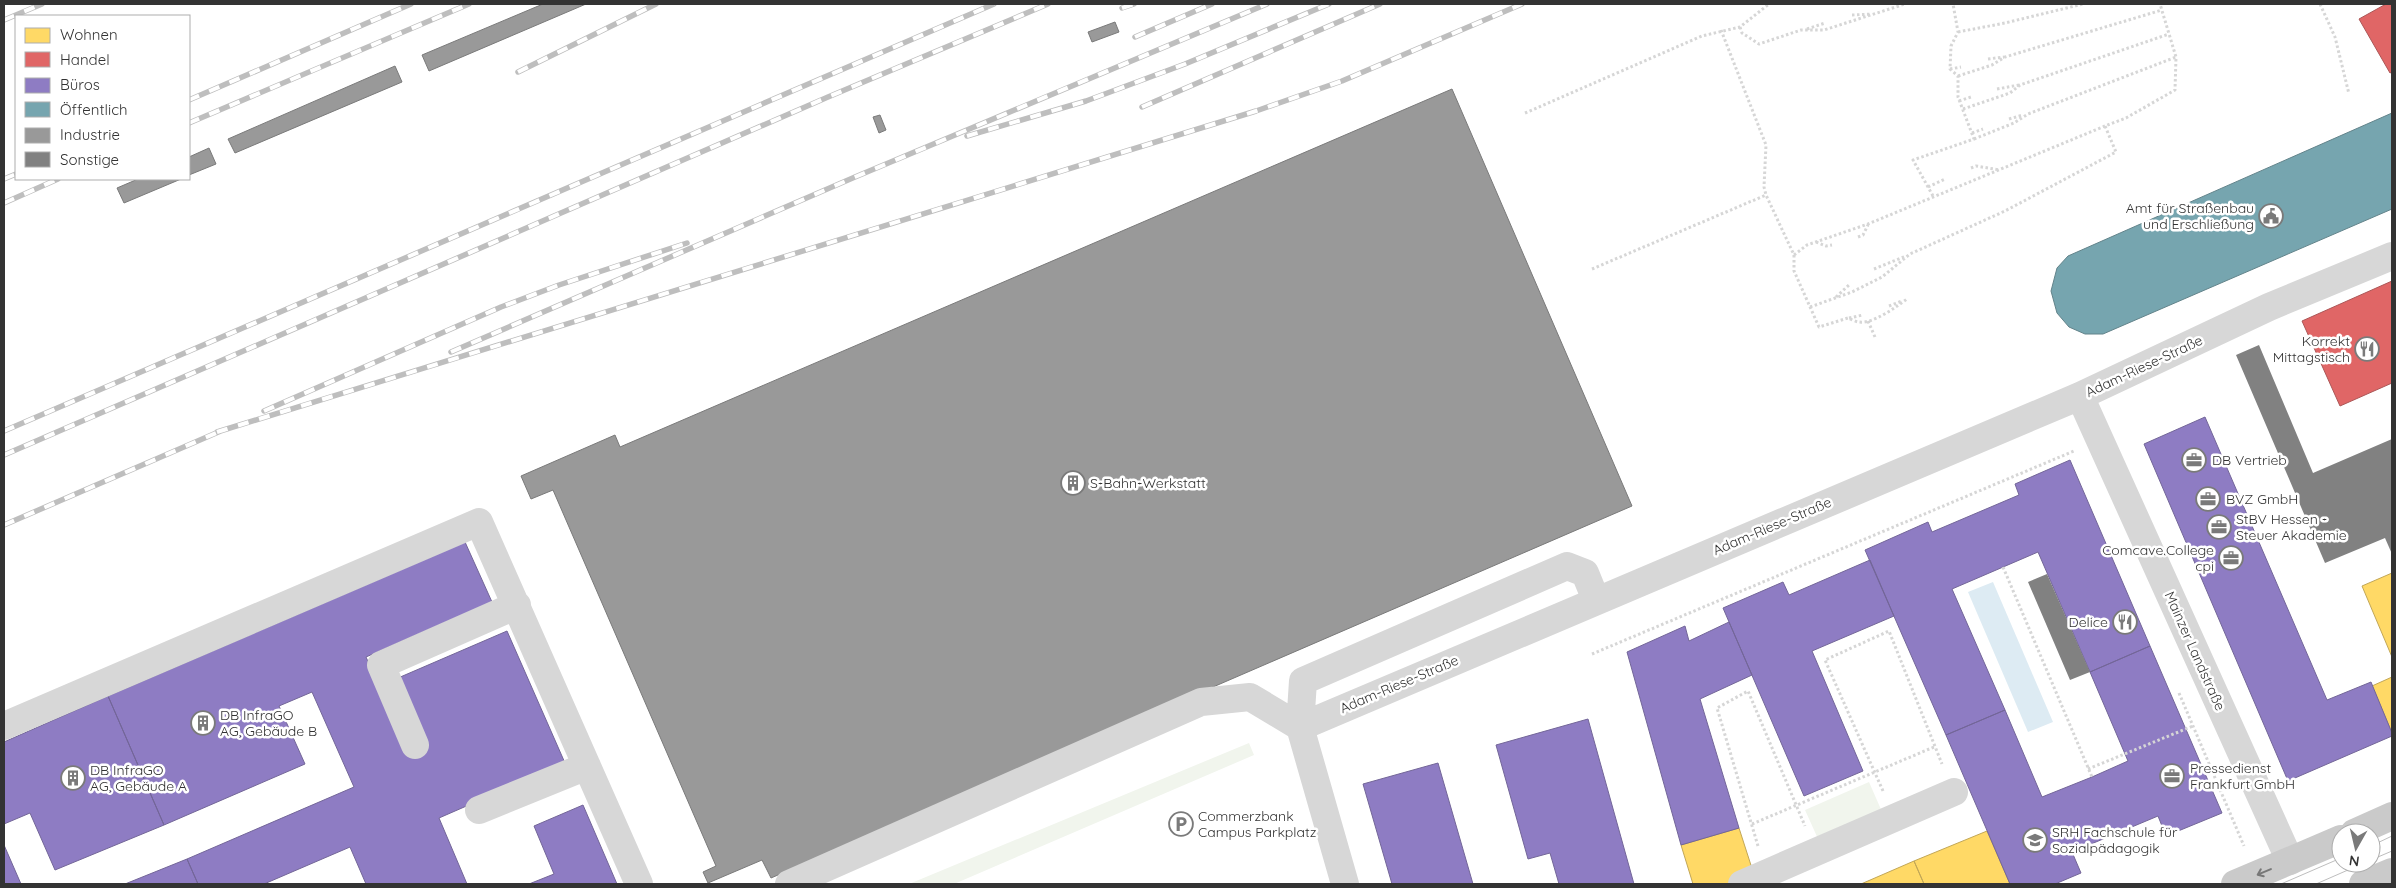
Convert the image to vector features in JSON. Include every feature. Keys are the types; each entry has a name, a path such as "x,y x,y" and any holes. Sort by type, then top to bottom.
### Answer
{"main road":[{"path":"2376,823 2392,816"},
{"path":"2235,884 2331,843"},
{"path":"2363,884 2392,872"}],"street":[{"name":"Adam-Riese-Straße","path":"1300,727 2080,396 2269,307 2392,256"},
{"name":"Mainzer Landstraße","path":"2080,396 2290,861"},
{"path":"4,726 479,522 639,884"},
{"path":"1344,884 1300,727 1303,681 1567,566 1585,573 1596,600"},
{"path":"415,745 382,665 517,605"},
{"path":"789,884 1201,702 1250,697 1300,727"},
{"path":"479,810 587,766"},
{"path":"1754,879 1954,792"}],"path":[{"path":"1525,114 1702,36 1740,27 1770,4"},
{"path":"1800,30 1824,30 1905,4"},
{"path":"1950,69 1951,46 1958,32 1952,4"},
{"path":"1958,32 2083,4"},
{"path":"1794,255 1816,242 1868,224 2126,118 2175,90 2176,57 2160,4"},
{"path":"2320,4 2334,37 2349,94"},
{"path":"1988,59 2005,57 2162,10"},
{"path":"1852,15 1874,14"},
{"path":"1740,27 1742,33 1759,44 1826,23"},
{"path":"1721,30 1766,145 1764,187 1766,195 1794,255 1794,272 1819,327 1863,315"},
{"path":"1997,89 2020,85 2169,34"},
{"path":"1958,76 1992,65 2005,57"},
{"path":"2009,119 2028,114 2176,57"},
{"path":"1950,69 1961,67"},
{"path":"1950,69 1958,76 1958,98 1974,139"},
{"path":"1963,109 2010,93 2020,85"},
{"path":"1959,101 1971,97"},
{"path":"1933,196 1914,160 2014,123 2028,114"},
{"path":"1874,269 2005,211 2116,152 2105,126"},
{"path":"1972,133 1983,129"},
{"path":"1971,168 1976,166 2000,170"},
{"path":"1928,187 1945,179"},
{"path":"1592,269 1766,195"},
{"path":"1858,237 1863,235 1868,224"},
{"path":"1816,242 1826,246 1832,245"},
{"path":"1810,307 1835,298 1882,276 1910,254"},
{"path":"1835,298 1850,284"},
{"path":"1848,318 1859,322 1868,321 1892,310 1907,299 1889,306"},
{"path":"1868,321 1875,337"},
{"path":"1592,654 2100,440"},
{"path":"2003,568 2092,776"},
{"path":"1894,817 1825,660 1889,632 1934,747 1954,792"},
{"path":"1754,879 1752,824 1717,708 1748,691 1816,852"},
{"path":"2088,769 2193,726"},
{"path":"1752,824 1934,747"}],"shaded area":[{"path":"1993,582 2053,722 2028,732 1968,592"},
{"path":"1249,743 1254,755 954,884 909,884"},
{"path":"1869,782 1883,814 1819,841 1805,810"}],"building: Wohnen":[{"path":"2392,573 2392,657 2362,586"},
{"path":"2392,677 2392,733 2372,686"},
{"path":"1739,828 1757,884 1693,884 1681,845"},
{"path":"1987,831 2010,884 1924,884 1914,861"},
{"path":"1914,861 1924,884 1861,884"}],"building: Handel":[{"path":"2386,4 2392,4 2392,72 2390,73 2359,19"},
{"path":"2392,281 2392,383 2340,406 2302,321"}],"building: Büros":[{"path":"2205,417 2327,700 2371,682 2392,733 2392,736 2288,781 2144,444"},
{"path":"2070,460 2150,646 2090,672 2038,552 1952,589 2005,710 1946,735 1865,550 1928,522 1932,532 2019,495 2015,484"},
{"name":"DB InfraGO AG, Gebäude B","path":"465,542 492,602 366,657 407,750 398,678 507,631 565,763 439,818 467,884 366,884 350,847 264,884 198,884 187,859 354,787 312,692 279,706 305,764 164,825 108,696"},
{"path":"1870,560 1894,616 1812,651 1863,771 1804,796 1723,608 1783,582 1789,595"},
{"path":"1729,622 1752,675 1700,699 1739,828 1681,845 1627,652 1685,626 1689,641"},
{"path":"2150,646 2222,813 2166,836 2158,816 2072,852 2081,873 2055,884 2010,884 1946,735 2005,710 2042,797 2092,777 2128,761 2090,672"},
{"name":"DB InfraGO AG, Gebäude A","path":"108,696 164,825 55,870 30,813 4,824 4,742"},
{"path":"1588,719 1634,884 1559,884 1550,853 1528,859 1496,745"},
{"path":"1438,763 1473,884 1392,884 1363,784"},
{"path":"583,805 617,884 529,884 554,874 534,826"},
{"path":"4,845 21,884 4,884"},
{"path":"187,859 198,884 125,884"}],"building: Öffentlich":[{"path":"2392,113 2392,209 2103,334 2085,334 2069,327 2057,313 2051,291 2057,268 2068,256"}],"building: Industrie":[{"path":"543,4 586,4 429,71 422,55"},
{"path":"1115,22 1119,32 1092,42 1088,32"},
{"path":"395,66 402,82 235,153 228,139"},
{"name":"S-Bahn-Werkstatt","path":"1452,89 1632,506 771,878 762,860 708,883 703,872 716,866 553,490 531,499 521,476 615,435 620,447"},
{"path":"880,115 886,130 879,133 873,117"},
{"path":"209,148 216,164 190,175 190,157"},
{"path":"136,180 179,180 124,203 117,188"}],"building: Sonstige":[{"path":"2259,345 2313,473 2392,439 2392,554 2385,538 2325,563 2236,355"},
{"path":"2047,574 2090,672 2070,680 2028,582"}],"tram line":[{"path":"2381,841 2392,836"},
{"path":"2381,856 2392,851"},
{"path":"2281,884 2331,862"},
{"path":"2316,884 2341,873"}],"railway":[{"path":"16,15 42,4"},
{"path":"190,100 411,4"},
{"path":"190,123 469,4"},
{"path":"518,72 656,4"},
{"path":"4,431 994,4"},
{"path":"4,455 828,97 1048,4"},
{"path":"1122,8 1134,4"},
{"path":"1135,37 1212,4"},
{"path":"451,352 855,177 1267,4"},
{"path":"967,136 1086,101 1185,64 1329,4"},
{"path":"1142,107 1380,4"},
{"path":"217,432 1256,111 1342,81 1522,4"},
{"path":"4,20 15,15"},
{"path":"4,179 15,174"},
{"path":"4,203 56,180"},
{"path":"264,411 501,307 559,285 687,243"},
{"path":"4,525 223,430"}],"place":[{"name":"Amt für Straßenbau und Erschließung","path":"2271,216"},
{"name":"Korrekt Mittagstisch","path":"2367,349"},
{"name":"DB Vertrieb","path":"2194,460"},
{"name":"S-Bahn-Werkstatt","path":"1073,483"},
{"name":"BVZ GmbH","path":"2208,499"},
{"name":"StBV Hessen - Steuer Akademie","path":"2219,527"},
{"name":"Comcave.College cpi","path":"2231,558"},
{"name":"Delice","path":"2125,622"},
{"name":"DB InfraGO AG, Gebäude B","path":"203,723"},
{"name":"Pressedienst Frankfurt GmbH","path":"2172,776"},
{"name":"DB InfraGO AG, Gebäude A","path":"73,778"},
{"name":"Commerzbank Campus Parkplatz","path":"1181,824"},
{"name":"SRH Fachschule für Sozialpädagogik","path":"2035,840"}]}
